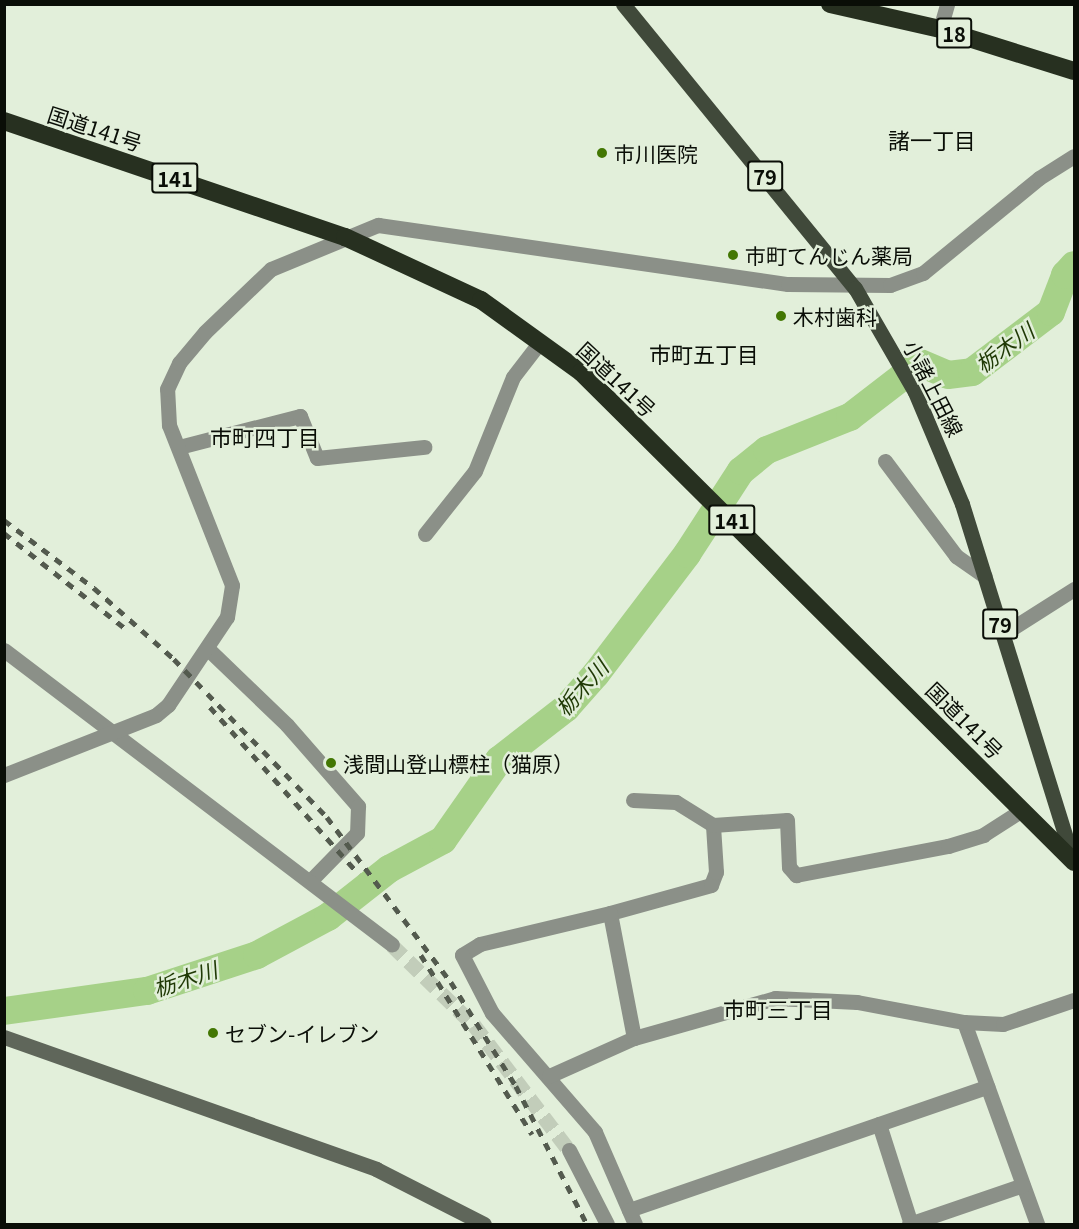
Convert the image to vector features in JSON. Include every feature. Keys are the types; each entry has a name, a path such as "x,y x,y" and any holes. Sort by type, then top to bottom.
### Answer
{"highway":[{"name":"18","path":"830,4 940,28 1074,71"},
{"name":"国道141号","path":"4,121 345,237 481,300 581,372 1074,861"}],"main road":[{"name":"小諸上田線","path":"623,4 855,288 915,392 950,469 1074,861"}],"street":[{"path":"940,28 948,4"},
{"path":"4,775 112,734 168,705 227,617 232,585 169,425 167,389 179,363 271,269 378,225 398,225 648,265 855,288 890,285 923,273 1039,178 1074,156"},
{"path":"425,534 475,471 513,377 540,342"},
{"path":"179,447 300,416 317,458 424,447"},
{"path":"885,461 956,556 985,576"},
{"path":"1003,634 1074,589"},
{"path":"207,648 316,756 358,806 357,833 311,880"},
{"path":"4,650 112,734 360,917 392,945"},
{"path":"633,800 676,802 713,825 787,820 789,867 796,874 948,846 983,835 1022,810"},
{"path":"635,1224 595,1132 492,1012 462,955 480,944 610,913 711,885 716,872 713,825"},
{"path":"610,913 634,1038"},
{"path":"549,1076 634,1038 775,998 857,1002 963,1022 1003,1024 1074,999"},
{"path":"963,1022 1037,1224"},
{"path":"4,1037 376,1169 484,1224"},
{"path":"628,1210 987,1087"},
{"path":"879,1124 910,1224 1023,1185"},
{"path":"569,1150 607,1224"}],"waterway":[{"name":"栃木川","path":"4,1011 147,991 257,955 328,917 389,869 443,840 499,760 566,708 596,674 687,554 741,471 767,450 850,417 920,363 948,375 972,372 1051,312 1065,275 1074,265"}],"tunnel":[{"path":"392,945 474,1025 569,1150"}],"railway":[{"path":"4,520 94,588 174,659 327,817 451,982 516,1086 587,1224"},
{"path":"4,533 126,629"},
{"path":"210,707 359,874"},
{"path":"421,955 532,1134"}],"place":[{"name":"市川医院","path":"602,153"},
{"name":"市町てんじん薬局","path":"733,255"},
{"name":"木村歯科","path":"781,316"},
{"name":"浅間山登山標柱（猫原）","path":"331,763"},
{"name":"セブン-イレブン","path":"213,1033"}],"district":[{"name":"諸一丁目","path":"932,140"},
{"name":"市町五丁目","path":"704,354"},
{"name":"市町四丁目","path":"265,437"},
{"name":"市町三丁目","path":"778,1009"}]}
